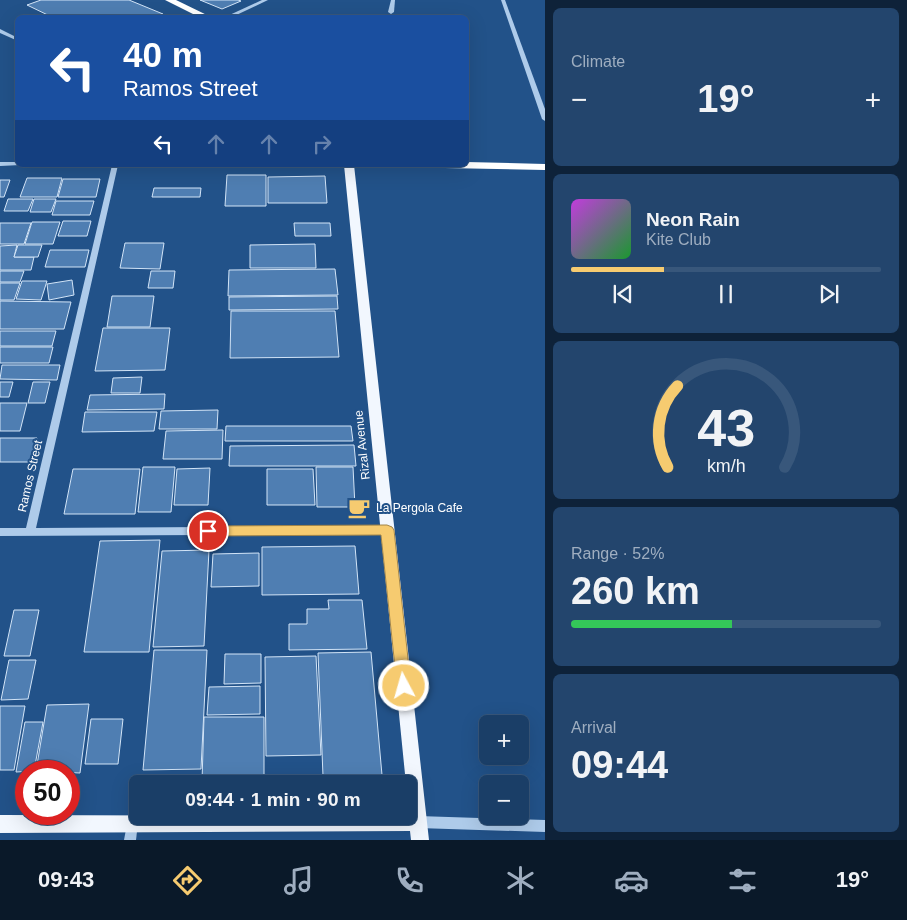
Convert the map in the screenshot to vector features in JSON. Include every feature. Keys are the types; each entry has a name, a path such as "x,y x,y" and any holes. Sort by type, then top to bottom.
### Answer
{"highway":[{"path":"169,0 202,15"},
{"path":"469,165 544,166"}],"main road":[{"name":"Rizal Avenue","path":"349,167 420,840"},
{"path":"0,824 131,832 418,822"}],"street":[{"path":"232,15 266,0"},
{"path":"391,12 393,0"},
{"path":"503,0 544,120"},
{"path":"0,31 15,38"},
{"path":"0,164 15,164"},
{"name":"Ramos Street","path":"115,167 30,532 387,530"},
{"path":"0,532 30,532"},
{"path":"418,822 544,826"}],"building":[{"path":"41,0 129,0 163,14 48,15 27,5"},
{"path":"200,0 238,0 241,1 222,9"},
{"path":"227,175 266,175 266,206 225,206"},
{"path":"325,176 327,203 268,203 268,177"},
{"path":"27,178 62,178 57,197 20,197"},
{"path":"63,179 100,179 96,197 58,197"},
{"path":"0,180 10,180 4,197 0,197"},
{"path":"154,188 201,188 200,197 152,197"},
{"path":"8,199 33,199 28,211 4,211"},
{"path":"34,199 56,199 51,212 30,212"},
{"path":"56,201 94,201 90,215 52,215"},
{"path":"63,221 91,221 87,236 58,236"},
{"path":"32,222 60,222 53,244 25,244"},
{"path":"0,223 31,223 24,244 0,244"},
{"path":"294,223 330,223 331,236 295,236"},
{"path":"125,243 164,243 160,269 120,268"},
{"path":"315,244 316,268 250,268 250,245"},
{"path":"17,245 14,257 34,257 31,270 0,270 0,246"},
{"path":"18,245 42,245 38,257 14,257"},
{"path":"50,250 89,250 85,267 45,267"},
{"path":"335,269 338,295 228,296 229,270"},
{"path":"0,271 24,271 20,282 0,282"},
{"path":"151,271 175,271 173,288 148,288"},
{"path":"72,280 74,295 49,300 47,284"},
{"path":"22,281 47,281 41,300 16,299"},
{"path":"0,283 20,283 14,300 0,300"},
{"path":"112,296 154,296 150,327 107,327"},
{"path":"337,296 338,309 229,310 229,297"},
{"path":"0,301 71,302 64,329 0,329"},
{"path":"231,311 335,311 339,357 230,358"},
{"path":"103,328 170,328 165,370 95,371"},
{"path":"0,331 56,331 52,346 0,346"},
{"path":"0,347 53,347 49,363 0,363"},
{"path":"2,365 60,365 57,380 0,379"},
{"path":"142,377 140,393 111,393 113,378"},
{"path":"0,382 13,382 9,397 0,397"},
{"path":"33,382 50,382 45,403 28,403"},
{"path":"165,394 164,409 87,410 90,395"},
{"path":"0,403 27,403 20,431 0,431"},
{"path":"218,410 217,429 159,429 161,411"},
{"path":"85,412 157,412 154,431 82,432"},
{"path":"226,426 351,426 353,441 225,441"},
{"path":"223,430 222,459 163,459 166,431"},
{"path":"0,438 37,438 31,462 0,462"},
{"path":"354,445 356,466 229,466 230,446"},
{"path":"143,467 175,467 171,512 138,512"},
{"path":"316,467 353,467 355,507 317,507"},
{"path":"210,468 208,505 174,505 177,469"},
{"path":"73,469 140,469 135,514 64,514"},
{"path":"267,469 313,469 315,505 267,505"},
{"path":"160,540 149,652 84,652 100,541"},
{"path":"355,546 359,594 262,595 262,547"},
{"path":"209,550 204,646 153,647 162,551"},
{"path":"259,553 259,586 211,587 213,554"},
{"path":"328,600 362,600 367,649 289,650 289,624 307,624 307,609 329,609"},
{"path":"14,610 39,610 30,656 4,656"},
{"path":"154,650 207,650 201,769 143,770"},
{"path":"371,652 382,775 323,775 318,653"},
{"path":"225,654 261,654 261,683 224,684"},
{"path":"316,656 321,755 266,756 265,657"},
{"path":"9,660 36,660 28,699 1,700"},
{"path":"260,686 260,714 207,715 209,687"},
{"path":"89,704 80,773 80,760 38,760 47,705"},
{"path":"0,706 25,706 14,770 0,770"},
{"path":"204,717 264,717 264,775 202,775"},
{"path":"91,719 123,719 118,764 85,764"},
{"path":"25,722 43,722 36,760 18,760"}],"place":[{"name":"La Pergola Cafe","path":"359,508"}],"route":[{"path":"208,531 387,530 404,686"}]}
